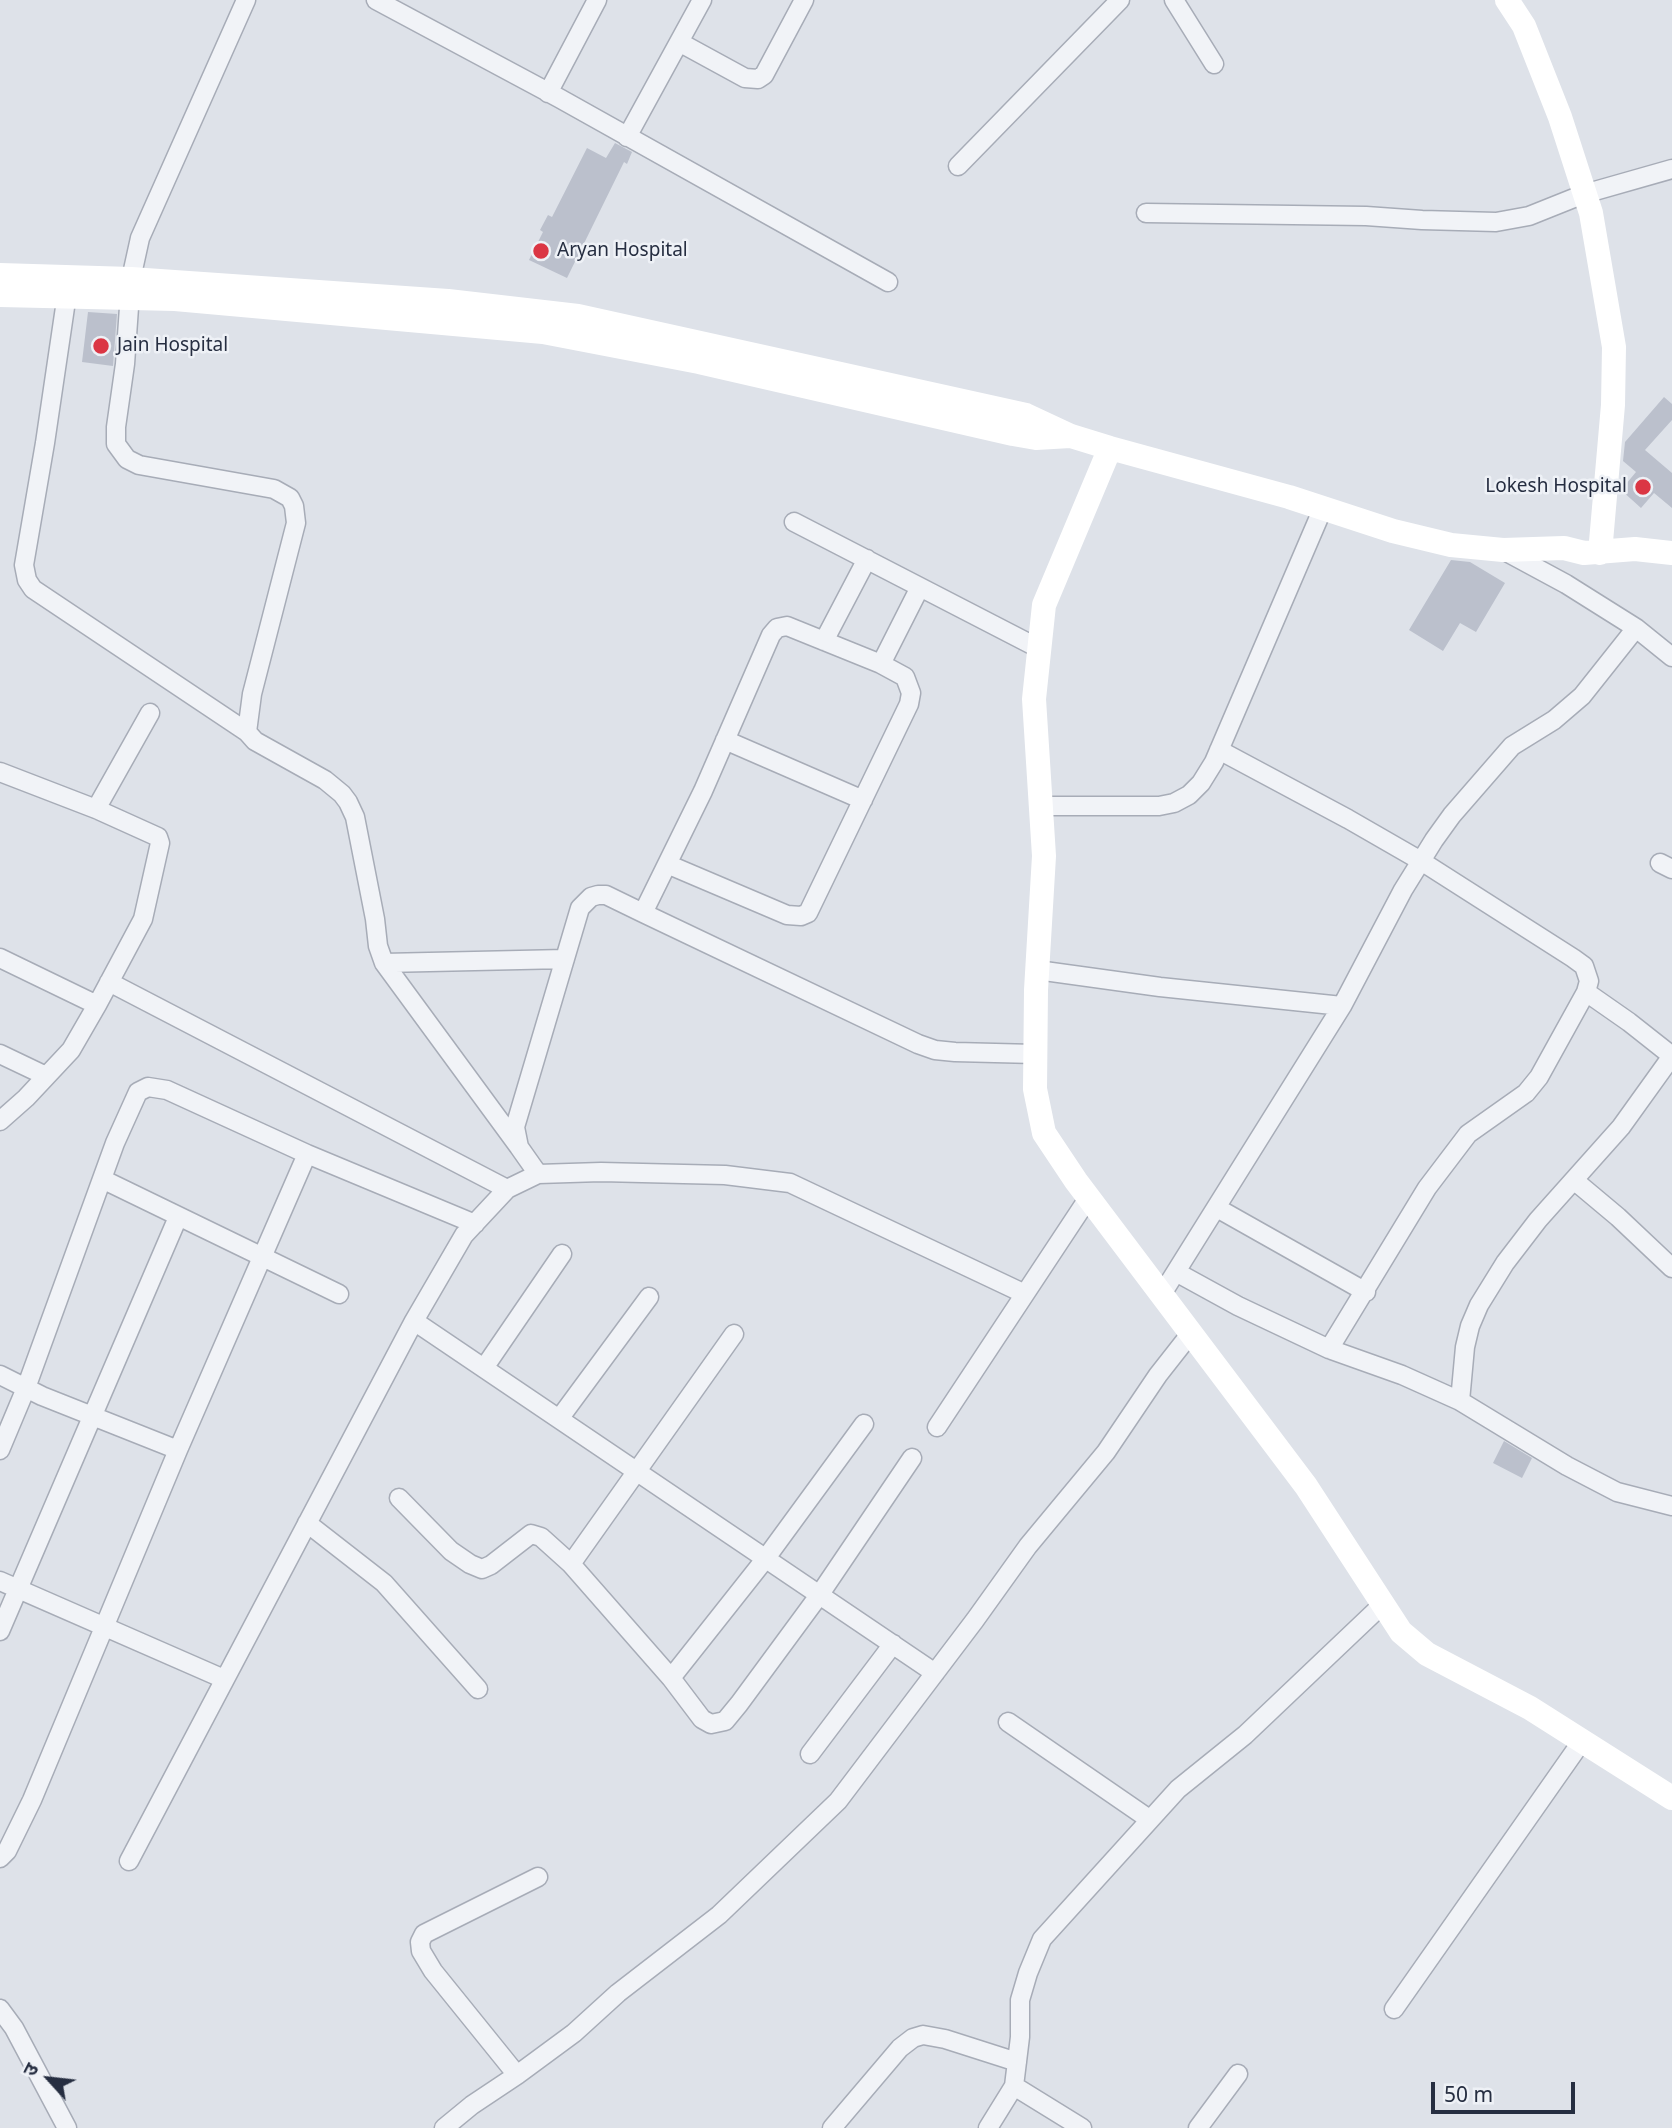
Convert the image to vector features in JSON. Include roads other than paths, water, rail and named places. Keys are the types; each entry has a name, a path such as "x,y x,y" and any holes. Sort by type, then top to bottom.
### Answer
{"street":[{"path":"247,0 145,221 133,260 125,364 116,427 116,444 127,459 139,465 274,489 289,498 294,506 296,523 252,694 247,732"},
{"path":"376,0 888,282"},
{"path":"548,93 597,0"},
{"path":"628,137 702,0"},
{"path":"679,42 745,78 758,79 764,75 804,0"},
{"path":"958,166 1120,0"},
{"path":"1174,0 1214,64"},
{"path":"1507,0 1524,26 1560,117 1591,213 1614,347 1613,405 1600,544"},
{"path":"1521,0 1524,26"},
{"path":"1146,213 1366,216 1496,222 1529,216 1584,194 1672,169"},
{"path":"0,275 68,287"},
{"path":"68,287 24,565 27,580 33,589 247,732 255,741 325,780 342,794 355,817 378,946 384,963 538,1174"},
{"path":"0,295 68,287 130,288 448,301 578,316 1026,415 1071,436 1110,448 1323,508 1393,531 1451,545 1503,550 1672,539"},
{"path":"1110,448 1044,605 1034,699 1044,856 1037,970 1035,1089 1044,1133 1306,1486 1401,1632 1427,1654 1530,1708 1672,1798"},
{"path":"1041,806 1159,806 1174,803 1189,795 1200,783 1219,750 1323,508"},
{"path":"794,522 1040,649"},
{"path":"1600,544 1672,553"},
{"path":"1503,550 1566,584 1636,628 1672,657"},
{"path":"824,640 867,559"},
{"path":"881,664 920,587"},
{"path":"643,913 725,740 771,635 777,628 787,626 824,640 905,677 911,693 909,704 812,907 801,916 787,915 667,864"},
{"path":"1162,1294 1342,1006 1403,890 1452,816 1512,746 1554,720 1575,703 1636,628"},
{"path":"96,809 150,713"},
{"path":"725,740 863,800"},
{"path":"1219,750 1421,861 1584,966 1589,981 1586,992 1532,1086 1468,1134 1427,1188 1329,1349"},
{"path":"0,772 96,809 158,837 160,843 143,919 97,1005 71,1050 0,1121"},
{"path":"519,1147 515,1127 580,908 591,897 606,895 918,1044 935,1050 956,1052 1035,1054"},
{"path":"0,958 97,1005"},
{"path":"384,963 565,960"},
{"path":"1037,970 1160,987 1342,1006"},
{"path":"109,982 507,1189"},
{"path":"1460,1401 1465,1347 1479,1305 1505,1263 1538,1220 1622,1127 1672,1056 1586,992"},
{"path":"0,1054 46,1076"},
{"path":"0,1450 26,1388 133,1102 138,1092 148,1087 167,1090 307,1154 475,1224"},
{"path":"0,1858 7,1851 32,1800 178,1450 307,1154"},
{"path":"129,1861 414,1321 464,1235 507,1189 538,1174 601,1171 724,1175 790,1183 1025,1294"},
{"path":"102,1179 339,1294"},
{"path":"1575,1181 1672,1268"},
{"path":"937,1427 1089,1197"},
{"path":"1217,1208 1366,1292"},
{"path":"0,1631 178,1217"},
{"path":"484,1368 562,1254"},
{"path":"1176,1272 1238,1306 1329,1349 1402,1375 1460,1401 1595,1482 1617,1492 1672,1506"},
{"path":"559,1419 649,1297"},
{"path":"414,1321 934,1673"},
{"path":"444,2128 574,2033 618,1993 719,1915 838,1801 1028,1546 1106,1452 1158,1374 1191,1333"},
{"path":"571,1564 639,1472 734,1334"},
{"path":"0,1375 178,1450"},
{"path":"671,1678 766,1558 864,1424"},
{"path":"399,1498 451,1550 482,1569 531,1534 541,1537 571,1564 671,1678 702,1719 711,1724 725,1721 820,1594 912,1458"},
{"path":"307,1522 384,1584 478,1689"},
{"path":"0,1581 224,1679"},
{"path":"988,2128 1014,2086 1020,2037 1020,2000 1042,1939 1149,1819 1195,1773 1245,1734 1384,1604"},
{"path":"810,1754 893,1644"},
{"path":"1008,1722 1149,1819"},
{"path":"1394,2009 1583,1741"},
{"path":"517,2075 433,1971 421,1951 420,1942 424,1934 538,1877"},
{"path":"0,2009 14,2028 67,2128"},
{"path":"832,2128 900,2048 913,2038 923,2035 945,2039 1017,2062"},
{"path":"1198,2128 1238,2074"},
{"path":"1014,2086 1082,2128"}],"place":[{"name":"Aryan Hospital","path":"541,251"},
{"name":"Jain Hospital","path":"101,346"},
{"name":"Lokesh Hospital","path":"1643,487"}]}
